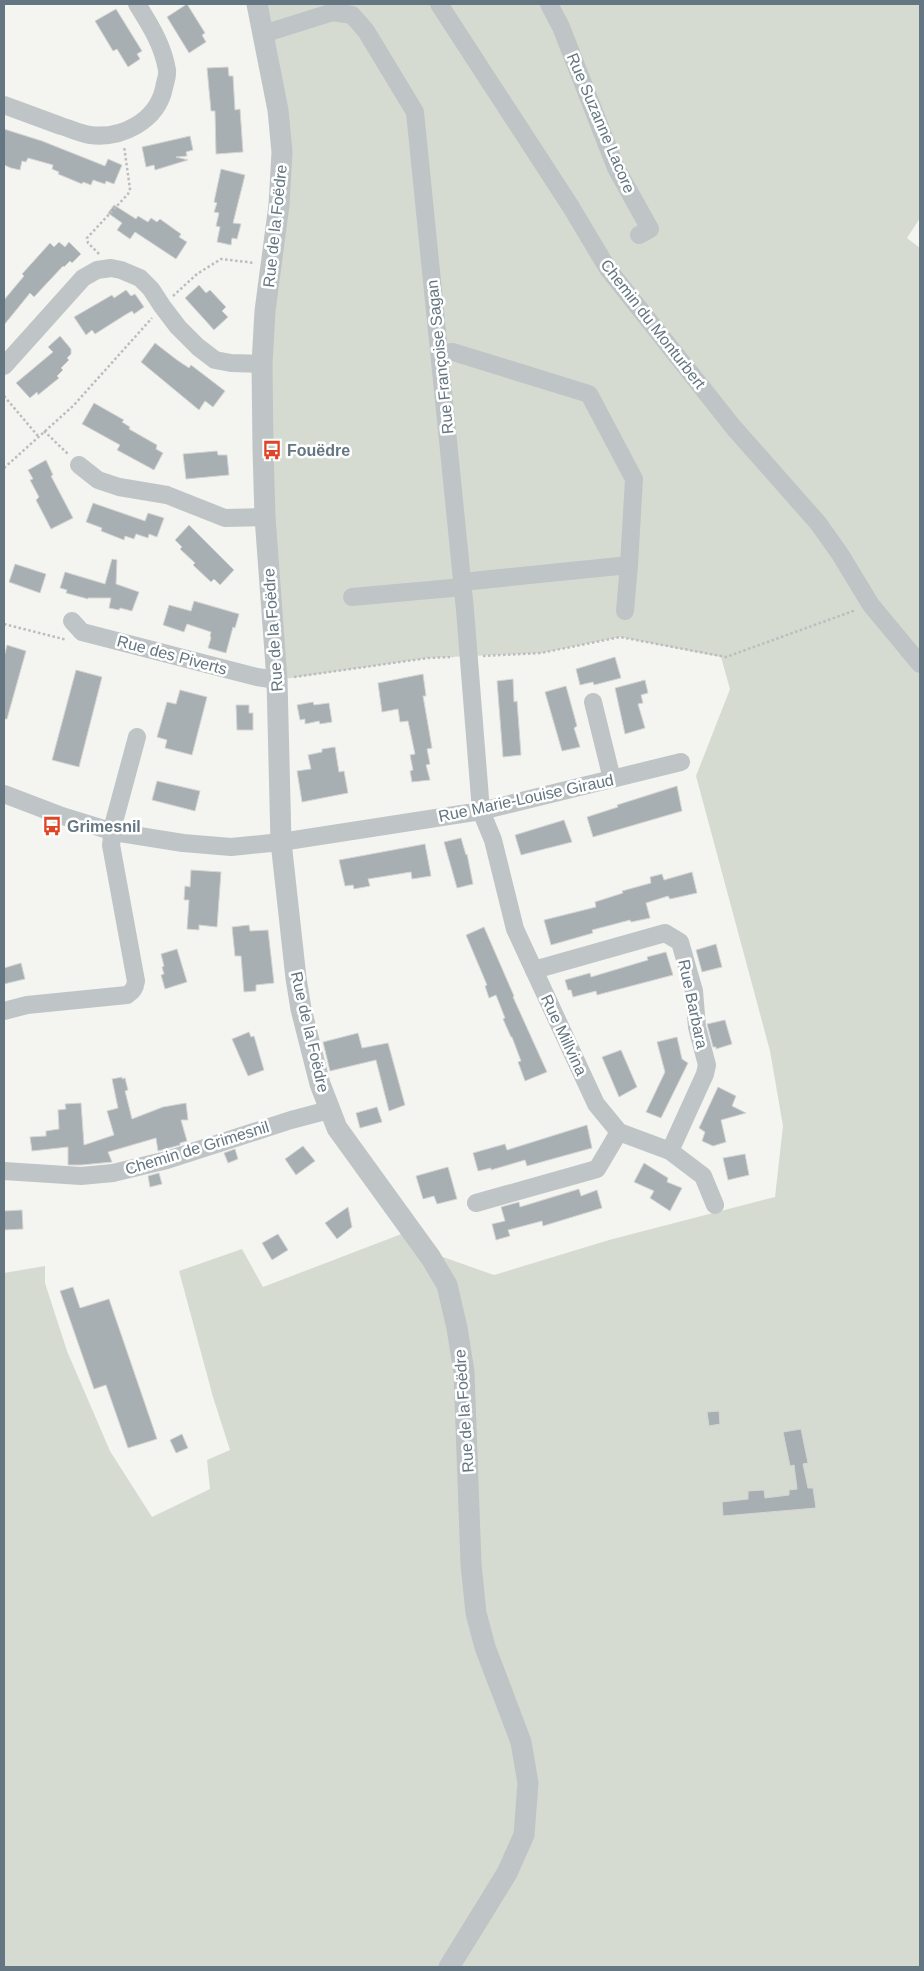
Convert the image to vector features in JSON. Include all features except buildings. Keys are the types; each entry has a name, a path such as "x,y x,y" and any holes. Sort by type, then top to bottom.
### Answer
{"street":[{"path":"4,105 88,135 105,136 123,133 137,125 154,112 162,95 167,72 164,54 157,37 137,4"},
{"name":"Rue de la Foëdre","path":"257,4 278,110 282,152 272,264 265,311 262,364 265,517 277,680 281,842 296,978 301,1008 320,1084 329,1110 349,1146 431,1258 447,1286 457,1328 464,1372 471,1564 476,1613 485,1647 520,1742 528,1783 524,1835 507,1873 449,1967"},
{"name":"Chemin du Monturbert","path":"438,4 571,207 608,269 734,428 818,523 840,554 871,605 920,664"},
{"name":"Rue Suzanne Lacore","path":"549,4 561,27 616,168 650,228 639,235"},
{"name":"Rue Françoise Sagan","path":"263,34 333,12 352,15 366,31 415,112 463,585 481,811"},
{"path":"4,366 82,278 97,270 111,268 140,278 151,289 184,334 215,360 231,363 262,364"},
{"path":"440,353 454,352 589,394 634,479 625,611"},
{"path":"80,465 98,480 119,487 167,495 225,518 265,517"},
{"path":"352,597 629,565"},
{"name":"Rue des Piverts","path":"72,620 82,632 257,677 277,680"},
{"path":"593,702 612,779"},
{"path":"4,1011 27,1005 127,995 133,991 136,981 111,845 114,822 137,737"},
{"name":"Rue Marie-Louise Giraud","path":"4,794 59,815 114,832 183,843 232,847 281,842 481,811 681,762"},
{"name":"Rue Millvina","path":"481,811 493,840 515,929 596,1104 619,1132"},
{"name":"Rue Barbara","path":"534,970 665,933 680,942 694,991 697,1027 707,1065 705,1074 670,1151"},
{"name":"Chemin de Grimesnil","path":"4,1171 81,1176 113,1173 167,1160 291,1120 329,1110"},
{"path":"476,1203 597,1169 619,1132 670,1151 703,1176 715,1205"}],"path":[{"path":"111,268 88,243 87,238 128,194 130,189 123,133"},
{"path":"4,468 73,406 162,306 197,274 222,260 272,264"},
{"path":"4,396 38,436"},
{"path":"44,431 80,465"},
{"path":"277,680 428,658 541,653 620,637 726,657 871,605"}],"shaded area":[{"path":"257,4 920,4 920,218 907,238 920,248 920,1967 4,1967 4,1273 45,1266 45,1283 67,1351 110,1451 152,1517 210,1489 207,1460 230,1450 213,1397 179,1271 242,1249 263,1287 412,1230 440,1256 494,1275 609,1240 775,1197 783,1126 770,1051 696,776 730,689 721,657 620,637 541,653 428,658 277,680 265,517 279,205"}],"place":[{"name":"Fouëdre","path":"272,450"},
{"name":"Grimesnil","path":"52,826"}]}
